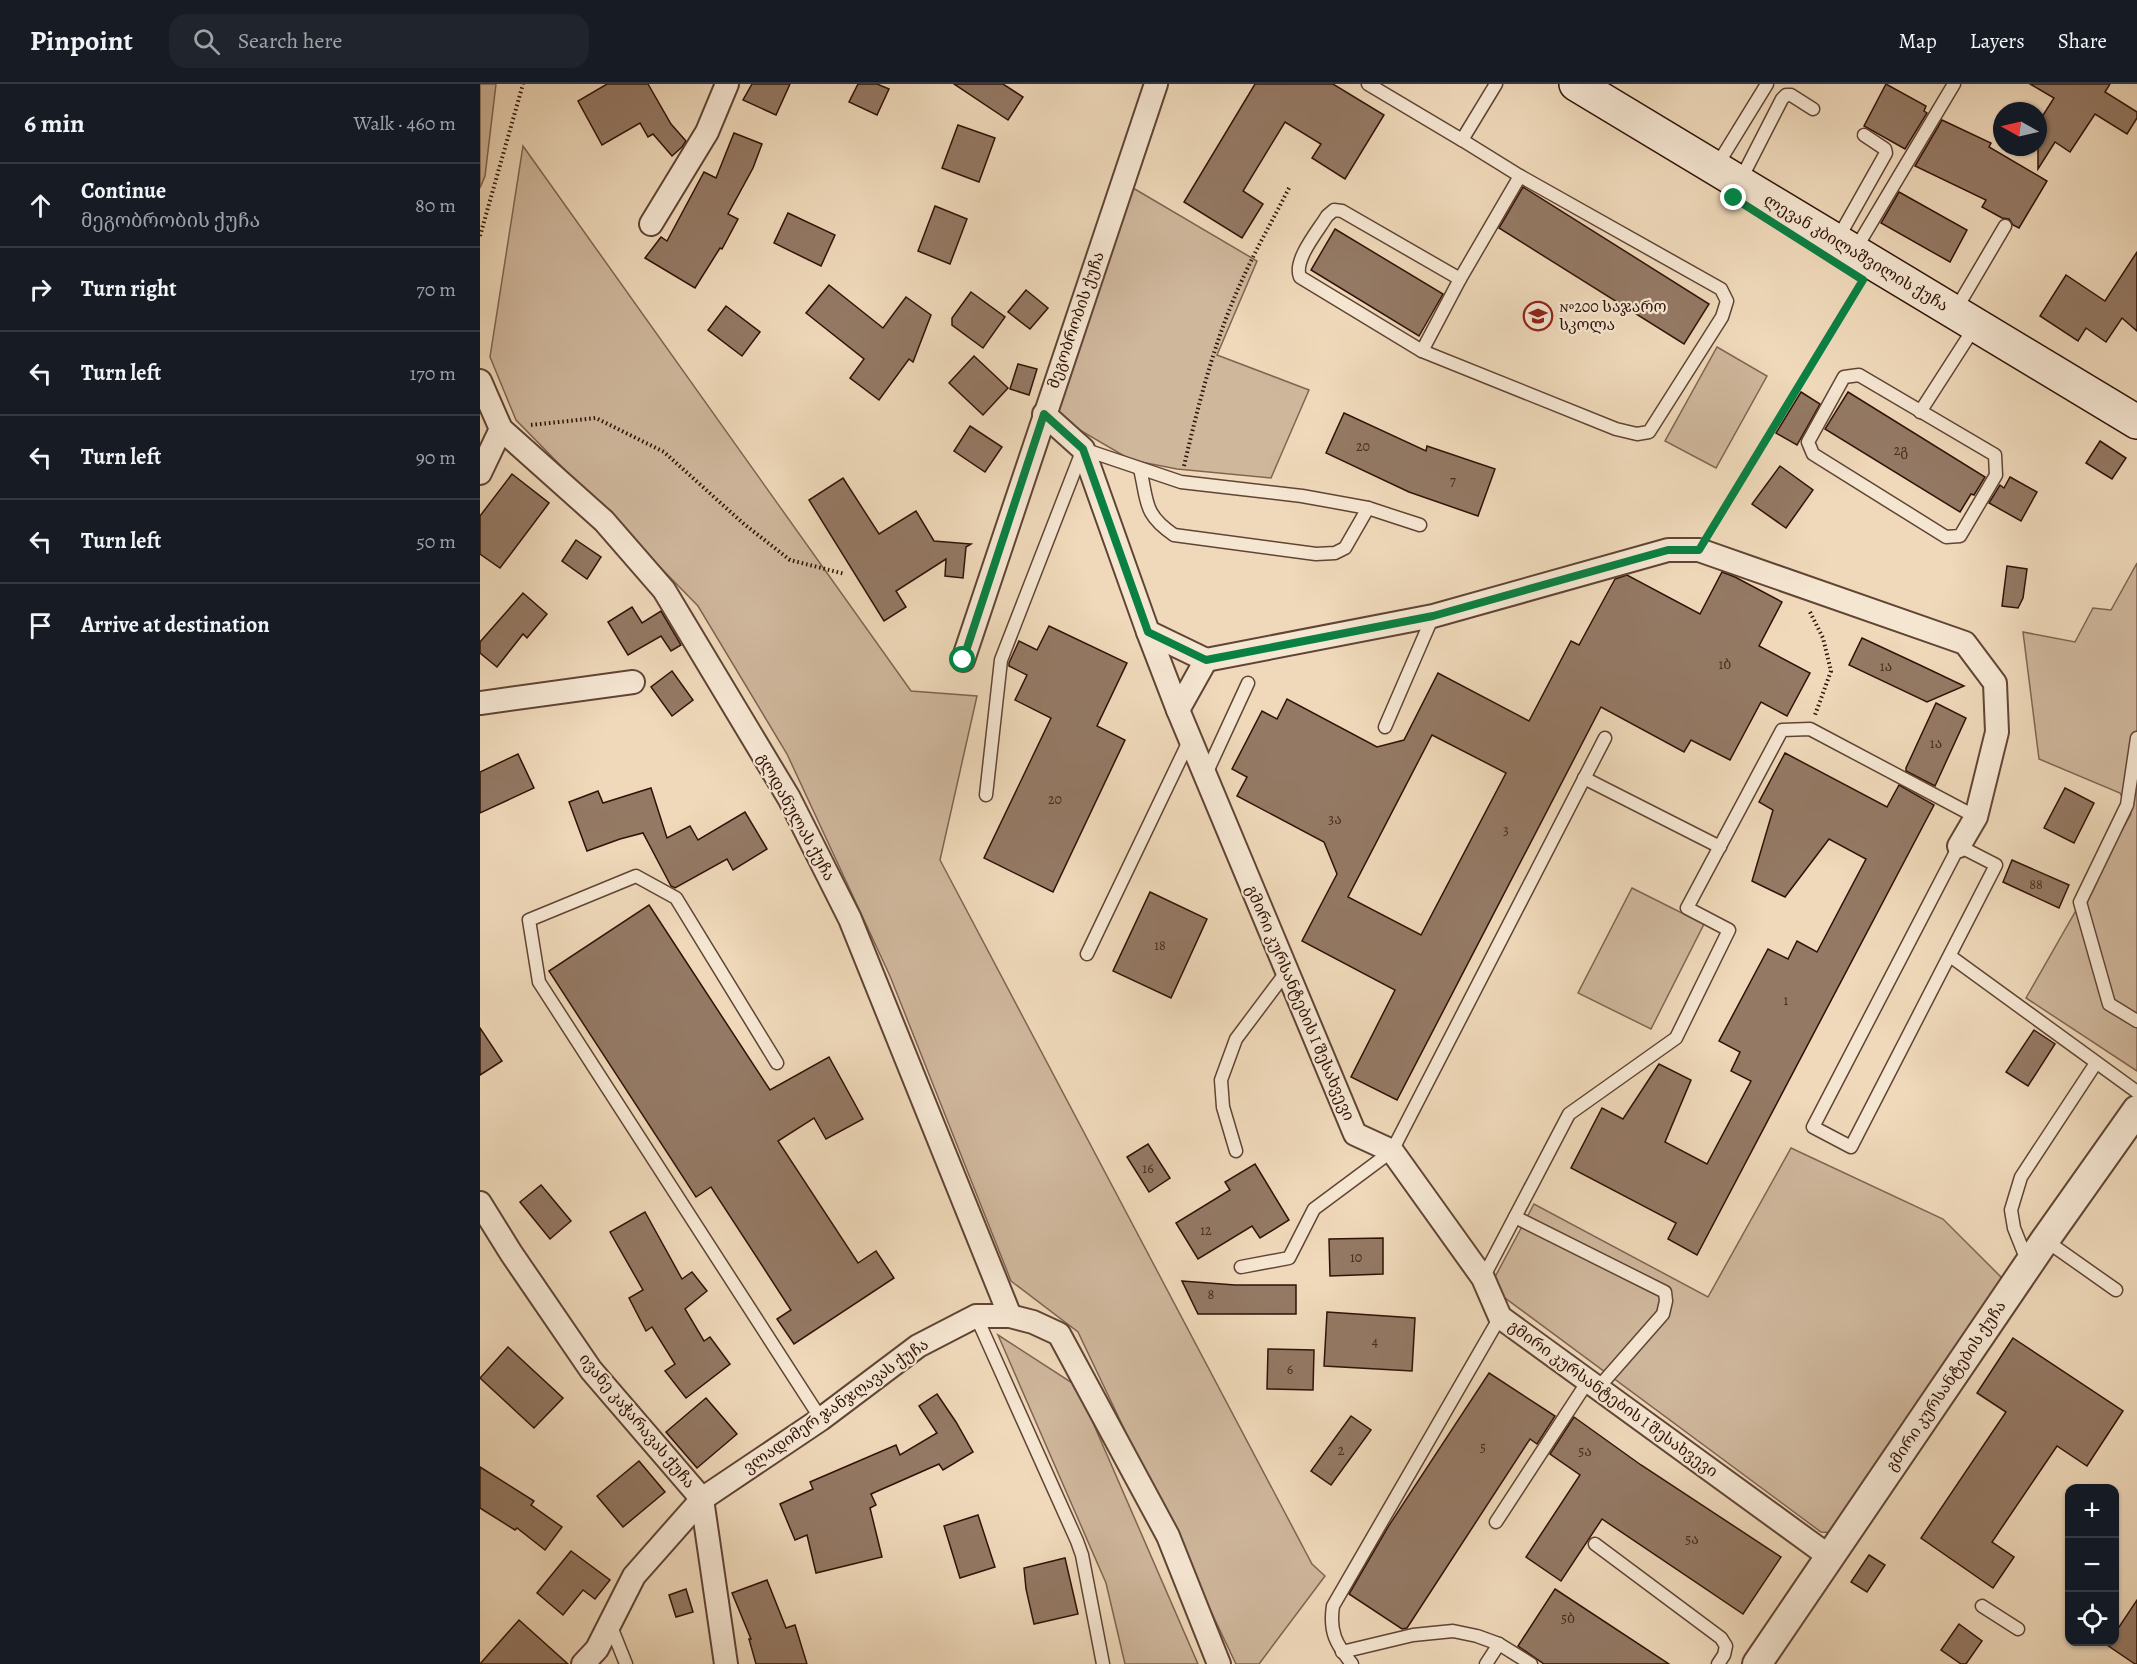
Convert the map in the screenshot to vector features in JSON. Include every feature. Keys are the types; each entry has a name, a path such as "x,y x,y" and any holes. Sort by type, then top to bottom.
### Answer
{"main road":[{"name":"ლევან კბილაშვილის ქუჩა","path":"1588,87 1727,175 1851,258 1966,319 2137,422"}],"street":[{"path":"651,224 707,132 727,84"},
{"name":"მეგობრობის ქუჩა","path":"963,660 1156,84"},
{"name":"გლდანულას ქუჩა","path":"480,381 501,429 604,520 664,590 789,798 850,919 1010,1316"},
{"name":"გმირი კურსანტების I შესახვევი","path":"1044,414 1083,449 1178,710 1355,1134 1392,1150 1483,1278 1500,1317 1830,1557"},
{"path":"480,473 501,429"},
{"path":"1148,632 1206,660 1433,616 1668,550 1699,550 1965,643 1995,683 1997,732 1976,817 1959,846"},
{"path":"1178,710 1206,660"},
{"path":"480,703 633,682"},
{"name":"გმირი კურსანტების ქუჩა","path":"1757,1664 2045,1240 2137,1110"},
{"name":"ივანე კაჭარავას ქუჩა","path":"480,1203 510,1252 591,1370 702,1498 726,1664"},
{"name":"ვლადიმერ ჯანჯღავას ქუჩა","path":"583,1664 597,1649 634,1576 702,1498 821,1419 918,1346 976,1316 1010,1316 1033,1322 1059,1334 1167,1536 1219,1664"}],"lane":[{"path":"1368,84 1520,176 1721,289 1727,301 1722,316 1649,432 1637,434 1616,429 1422,351 1300,277 1297,270 1299,261 1327,216 1334,210 1342,212 1460,279"},
{"path":"1462,140 1496,84"},
{"path":"1727,175 1767,84"},
{"path":"1851,258 1954,84"},
{"path":"1727,175 1786,95 1791,95 1813,109"},
{"path":"1851,258 1886,153 1885,149 1864,135"},
{"path":"1422,351 1460,279 1520,176"},
{"path":"1920,412 1966,319 2005,226"},
{"path":"1859,375 1920,412 1995,455 1996,475 1960,536 1946,537 1813,454 1808,442 1844,377 1859,375"},
{"path":"986,795 1001,660 1083,449 1181,482 1302,496 1368,508 1420,525"},
{"path":"1140,468 1150,514 1158,524 1174,535 1316,554 1335,553 1345,548 1368,508"},
{"path":"1385,727 1433,616"},
{"path":"1205,775 1248,683"},
{"path":"1483,1278 1569,1114 1676,1038 1729,930 1687,908 1782,730 1810,729 1976,817"},
{"path":"1087,954 1190,738"},
{"path":"1241,1267 1289,1258 1314,1209 1392,1150 1605,738"},
{"path":"2137,738 2127,804 2080,902 2109,1004 2137,1021"},
{"path":"1584,778 1720,847"},
{"path":"1959,846 1996,865 1950,956 1851,1147 1813,1127 1959,846"},
{"path":"777,1063 676,897 636,876 529,920 539,982 821,1419"},
{"path":"1950,956 2137,1092"},
{"path":"1236,1151 1223,1107 1221,1080 1236,1039 1287,971"},
{"path":"2029,1265 2014,1228 2011,1210 2021,1177 2096,1063"},
{"path":"1496,1522 1593,1385 1663,1314 1666,1301 1665,1292 1515,1217"},
{"path":"2045,1240 2116,1290"},
{"path":"976,1316 1077,1541 1082,1555 1103,1664"},
{"path":"1352,1664 1342,1652 1332,1631 1333,1606 1500,1317"},
{"path":"1594,1544 1720,1638 1726,1646 1724,1655 1718,1664"},
{"path":"1982,1606 2018,1629"},
{"path":"610,1624 626,1664"},
{"path":"1342,1652 1413,1635 1453,1630 1499,1644 1531,1664"},
{"path":"1486,1664 1499,1644"}],"path":[{"path":"480,236 523,84"},
{"path":"1181,482 1196,415 1215,349 1242,279 1289,188"},
{"path":"1699,550 1851,258"},
{"path":"501,429 596,418 664,452 744,524 790,560 846,574"},
{"path":"1796,583 1823,638 1831,671 1810,729"}],"shaded area":[{"path":"480,84 496,84 485,176 480,188"},
{"path":"523,146 911,691 977,696 940,860 1312,1564 1325,1576 1259,1664 1236,1664 1078,1332 1011,1281 890,976 787,754 698,606 516,420 490,357"},
{"path":"1133,188 1257,261 1217,355 1309,390 1271,478 1177,469 1131,460 1054,415"},
{"path":"1717,347 1767,376 1716,468 1665,441"},
{"path":"2137,563 2137,1071 2026,998 2131,814 2120,793 2039,759 2023,632 2075,642 2093,608 2111,610"},
{"path":"1632,888 1704,924 1651,1029 1578,993"},
{"path":"1791,1148 1943,1219 2005,1281 1835,1533 1821,1532 1497,1292 1495,1277 1534,1204 1708,1297"},
{"path":"998,1335 1077,1386 1198,1664 1125,1664 1106,1583"}],"building":[{"path":"607,84 648,84 671,124 686,141 682,147 672,156 653,134 648,137 640,123 602,145 578,101"},
{"path":"752,84 790,84 776,115 743,100"},
{"path":"858,84 877,84 889,89 877,115 849,102"},
{"path":"954,84 1003,84 1023,97 1008,120"},
{"path":"1255,84 1333,84 1384,115 1345,179 1312,158 1321,144 1285,122 1243,191 1263,204 1242,238 1184,202"},
{"path":"1886,84 1926,106 1924,111 1927,113 1905,149 1864,126"},
{"path":"2030,84 2110,84 2105,92 2137,112 2137,118 2127,134 2095,114 2070,152 2055,142 2047,155 2047,109 2054,98"},
{"path":"1942,120 1991,143 1989,147 1993,149 1993,156 2004,156 2047,181 2019,228 2009,219 2002,218 1982,207 1986,200 1915,166"},
{"path":"958,125 995,138 979,182 942,168"},
{"path":"734,133 762,144 753,168 728,214 738,219 722,249 720,248 695,288 645,258 661,237 667,241 704,172 716,178"},
{"path":"2038,156 2046,156 2038,169"},
{"path":"1523,187 1709,304 1684,344 1499,228"},
{"path":"1899,192 1967,230 1950,262 1881,223"},
{"path":"935,206 967,219 950,264 918,251"},
{"path":"788,213 835,235 821,266 774,243"},
{"path":"1335,229 1443,294 1419,336 1311,270"},
{"path":"2137,252 2137,331 2122,318 2106,342 2086,328 2078,341 2040,316 2066,275 2105,301"},
{"path":"829,285 883,328 906,297 931,315 913,362 909,359 879,400 850,378 864,359 806,313"},
{"path":"1026,290 1048,308 1030,329 1008,312"},
{"path":"971,292 1005,317 983,348 952,325 952,318"},
{"path":"726,306 760,332 742,356 708,330"},
{"path":"974,356 1008,388 983,415 949,383"},
{"path":"1018,364 1037,369 1029,395 1010,389"},
{"path":"1801,392 1820,404 1797,445 1776,433"},
{"path":"1848,392 1985,477 1960,512 1825,429"},
{"path":"1344,413 1426,451 1427,446 1495,469 1478,516 1409,492 1326,453"},
{"path":"970,426 1002,447 985,472 954,451"},
{"path":"2100,441 2126,458 2112,479 2086,463"},
{"path":"1780,466 1813,490 1786,528 1752,504"},
{"path":"512,474 549,503 500,568 480,554 480,516"},
{"path":"2010,477 2037,492 2021,521 1989,503 2000,485 2004,488"},
{"path":"843,478 879,534 916,511 934,541 971,544 966,547 963,578 945,576 946,559 896,591 906,607 884,621 809,500"},
{"path":"576,540 601,557 587,579 562,561"},
{"path":"2007,566 2027,569 2023,598 2018,608 2002,606"},
{"path":"1722,572 1782,602 1759,646 1810,673 1787,716 1761,702 1730,760 1691,740 1684,752 1601,707 1397,1100 1351,1077 1395,990 1302,941 1337,874 1324,842 1237,796 1247,777 1232,769 1262,711 1277,719 1287,699 1377,747 1404,740 1438,673 1529,721 1571,641 1579,645 1615,579 1627,575 1700,614","holes":["1432,735 1506,773 1421,935 1348,897"]},
{"path":"523,593 547,614 527,638 523,634 497,667 480,653 480,642"},
{"path":"632,607 642,623 661,611 681,645 671,651 661,636 628,655 608,622"},
{"path":"1049,626 1127,663 1097,726 1125,740 1053,892 984,858 1051,718 1015,700 1027,675 1009,666 1009,663 1019,641 1037,650"},
{"path":"1862,638 1964,686 1927,702 1849,665"},
{"path":"672,671 693,700 672,716 651,687"},
{"path":"1936,703 1966,718 1935,786 1906,771 1906,768"},
{"path":"1785,753 1887,807 1899,785 1934,805 1697,1255 1668,1239 1676,1223 1571,1168 1602,1108 1623,1119 1659,1064 1691,1080 1665,1142 1707,1164 1751,1081 1731,1071 1740,1052 1719,1041 1768,949 1788,959 1797,941 1817,952 1866,859 1829,839 1785,897 1752,881 1773,810 1759,802"},
{"path":"518,754 534,788 480,813 480,772"},
{"path":"651,788 667,838 690,826 698,840 745,812 767,849 733,870 727,859 675,888 671,886 643,833 587,851 569,802 598,791 603,803"},
{"path":"2065,788 2094,803 2074,843 2044,828"},
{"path":"2012,860 2069,885 2059,908 2003,882"},
{"path":"1150,892 1207,919 1171,998 1113,971"},
{"path":"649,905 770,1090 829,1057 863,1119 826,1139 814,1118 778,1141 858,1263 876,1251 894,1278 794,1344 777,1319 791,1310 711,1187 696,1197 549,971"},
{"path":"480,1028 502,1061 480,1075"},
{"path":"2034,1030 2055,1044 2028,1086 2006,1072"},
{"path":"1148,1144 1170,1178 1149,1192 1127,1157"},
{"path":"1255,1164 1289,1220 1260,1238 1252,1226 1198,1259 1176,1223 1230,1190 1225,1182"},
{"path":"541,1185 571,1221 550,1239 520,1202"},
{"path":"645,1212 682,1279 692,1272 707,1291 685,1309 704,1341 710,1337 730,1364 686,1398 665,1371 675,1364 652,1327 646,1331 629,1298 643,1290 610,1232"},
{"path":"1383,1238 1383,1274 1330,1276 1329,1239"},
{"path":"1182,1281 1235,1285 1296,1285 1296,1314 1198,1314"},
{"path":"1327,1312 1415,1318 1412,1371 1324,1366"},
{"path":"2013,1338 2123,1411 2087,1466 2057,1446 1992,1542 2014,1557 1993,1588 1921,1538 2006,1412 1977,1393"},
{"path":"508,1347 563,1398 534,1428 480,1378"},
{"path":"1268,1349 1314,1350 1313,1390 1267,1389"},
{"path":"1489,1373 1555,1416 1537,1444 1530,1439 1407,1628 1402,1629 1349,1594 1388,1527"},
{"path":"937,1394 973,1452 943,1470 939,1464 871,1494 876,1505 870,1508 882,1557 816,1573 807,1535 795,1540 780,1504 813,1489 810,1482 896,1445 900,1455 937,1433 919,1406"},
{"path":"706,1398 737,1434 697,1468 666,1432"},
{"path":"1351,1416 1371,1430 1331,1485 1311,1471"},
{"path":"1574,1417 1641,1465 1781,1557 1743,1614 1602,1519 1561,1581 1526,1557 1580,1475 1550,1454"},
{"path":"639,1461 665,1492 623,1527 597,1496"},
{"path":"480,1467 534,1501 531,1505 562,1527 545,1550 517,1528 515,1530 480,1508"},
{"path":"978,1515 995,1567 960,1578 944,1526"},
{"path":"571,1551 610,1580 595,1599 583,1590 563,1615 537,1593"},
{"path":"1869,1555 1885,1565 1867,1592 1851,1582"},
{"path":"1065,1558 1078,1614 1034,1624 1024,1568"},
{"path":"767,1580 786,1628 795,1625 807,1664 756,1664 749,1639 751,1639 732,1593"},
{"path":"686,1589 693,1612 676,1617 669,1595"},
{"path":"1555,1589 1669,1664 1544,1664 1518,1646"},
{"path":"2137,1600 2137,1664 2108,1646 2119,1646 2119,1627"},
{"path":"519,1620 568,1664 480,1664"},
{"path":"1959,1624 1982,1641 1966,1664 1961,1664 1941,1650"}],"place":[{"name":"№200 საჯარო სკოლა","path":"1538,316"}],"route":[{"path":"963,660 1044,414 1083,449 1148,632 1206,660 1433,616 1668,550 1699,550 1822,344 1863,280 1734,198"}]}
